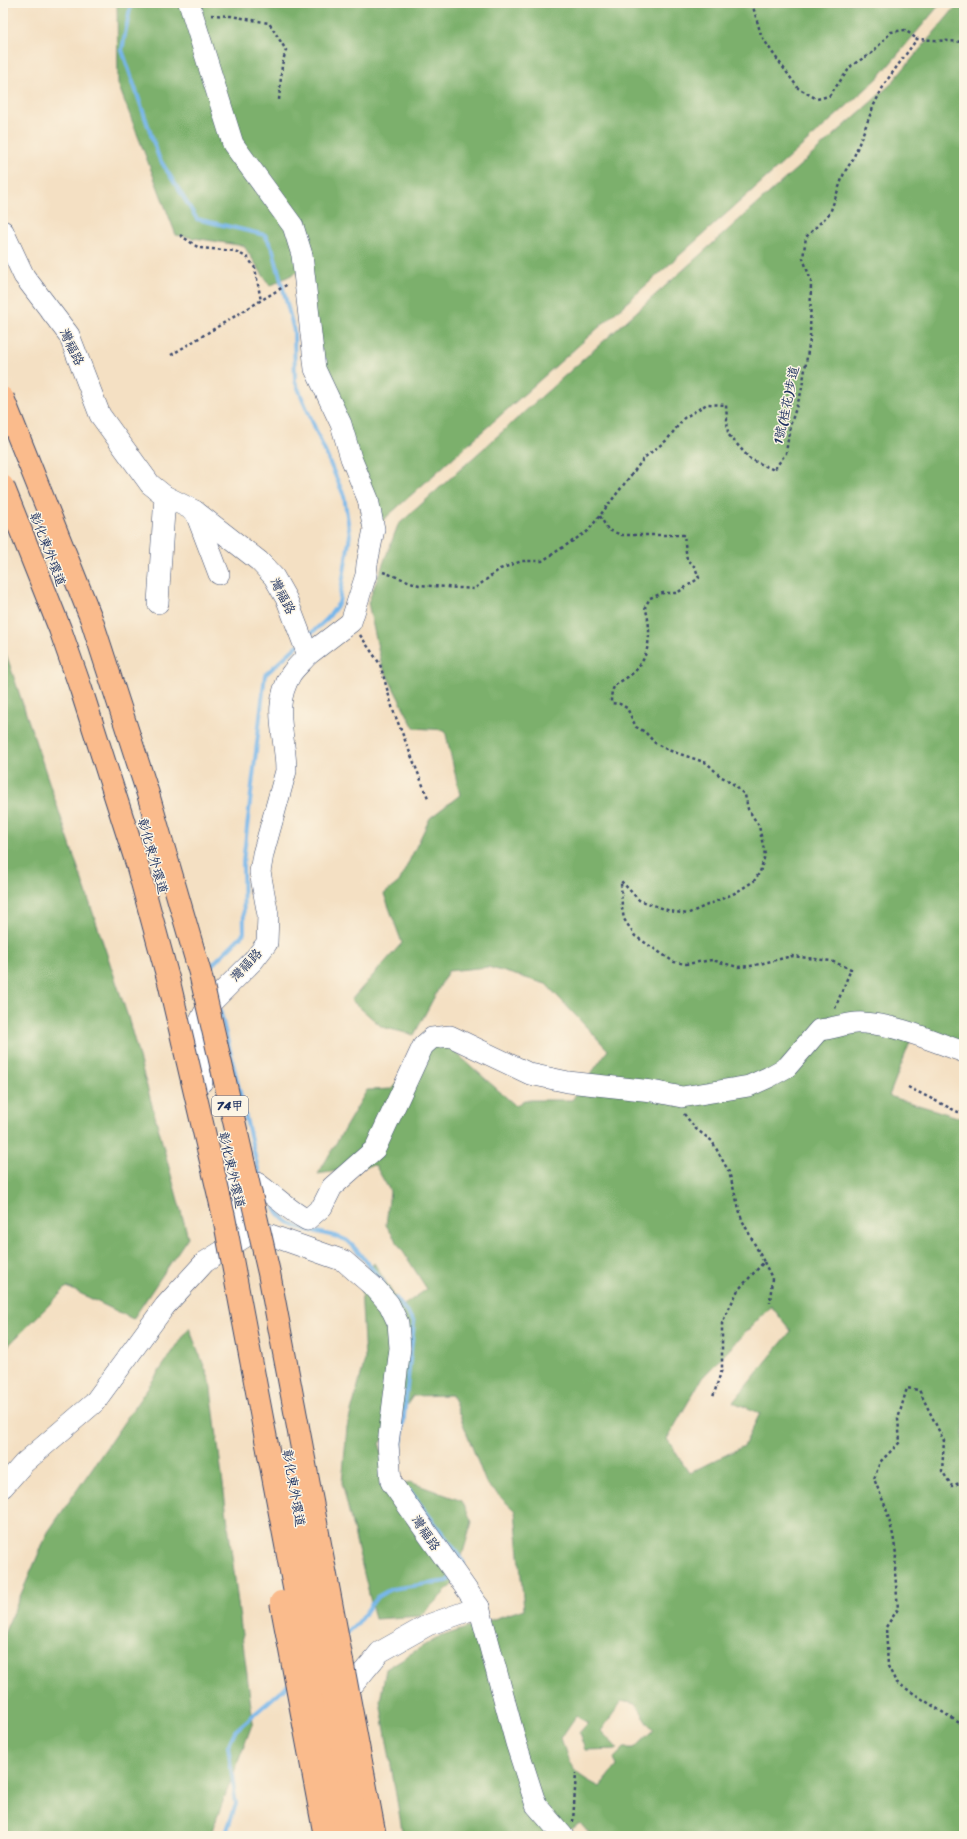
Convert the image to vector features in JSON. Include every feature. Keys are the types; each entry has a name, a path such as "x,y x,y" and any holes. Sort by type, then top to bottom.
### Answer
{"main road":[{"name":"74甲","path":"3,398 91,618 148,794 200,973 269,1273 375,1836"},
{"name":"彰化東外環道","path":"3,431 76,622 117,741 155,865 202,1036 214,1096 241,1209 255,1276 359,1836"},
{"name":"彰化東外環道","path":"3,486 60,629 81,689 137,864 169,982 224,1217 341,1836"},
{"path":"3,527 68,695 105,811 156,986 221,1275 325,1836"}],"street":[{"path":"191,8 233,144 293,226 302,255 315,369 341,424 351,458 368,499 374,529 366,564 366,575 351,622 308,655"},
{"name":"灣福路","path":"3,231 24,276 69,335 100,415 150,484 165,496 195,511 259,561 274,577 287,600 308,655 292,673 281,695 280,719 286,757 286,771 263,854 260,872 268,915 267,943 253,961 227,986 204,1013 196,1027 197,1057 229,1195 256,1230 344,1261 376,1289 389,1304 398,1323 400,1348 388,1444 391,1482 479,1607 502,1685 516,1743 536,1804 568,1830"},
{"path":"158,603 165,496"},
{"path":"195,511 220,574"},
{"name":"灣福路","path":"227,986 206,1019 206,1030 242,1186 256,1230"},
{"path":"242,1186 257,1183 276,1197 290,1211 306,1220 322,1208 332,1187 375,1150 423,1046 432,1038 450,1036 530,1074 568,1082 652,1091 682,1097 749,1086 787,1067 819,1030 830,1030 847,1024 871,1024 909,1032 964,1052"},
{"path":"3,1487 24,1463 94,1403 165,1306 205,1262 256,1230"},
{"path":"359,1836 342,1722 347,1692 380,1652 428,1625 479,1607"}],"path":[{"path":"752,3 761,35 772,52 798,88 817,99 829,96 852,65 872,53 891,32 905,30 917,39 964,42"},
{"path":"191,8 269,24 286,50 282,65 279,100"},
{"name":"1號(桂花)步道","path":"366,564 388,574 420,585 474,589 500,569 522,561 542,560 563,549 588,530 646,457 667,440 684,418 708,404 726,405 728,434 750,459 774,470 786,453 790,426 801,393 810,339 810,281 803,258 806,237 830,213 844,173 853,159 874,105 885,83 917,39"},
{"path":"180,235 199,248 235,251 248,258 255,268 260,301"},
{"path":"171,355 304,274"},
{"path":"600,516 608,530 622,535 684,535 687,560 695,567 699,578 677,593 663,593 650,598 645,607 649,619 650,636 645,651 639,666 632,674 616,683 611,693 611,703 620,704 627,708 636,727 645,732 655,743 668,750 707,763 720,776 731,782 745,795 748,809 759,826 765,855 760,872 754,881 736,893 687,914 670,911 639,900 621,881 624,919 635,936 674,962 686,964 712,960 732,966 751,966 792,956 843,964 851,969 836,1004 830,1030"},
{"path":"351,622 380,664 393,710 428,798"},
{"path":"908,1087 964,1115"},
{"path":"682,1097 681,1111 696,1129 712,1141 729,1172 742,1220 772,1278 770,1303"},
{"path":"714,1397 722,1369 722,1323 738,1290 764,1262"},
{"path":"964,1481 952,1486 942,1471 944,1441 920,1390 907,1388 898,1419 900,1442 880,1462 874,1480 886,1508 896,1554 895,1572 898,1609 886,1627 888,1666 896,1682 964,1726"},
{"path":"568,1830 576,1773"}],"green space":[{"path":"117,3 941,3 877,79 372,530 297,272 270,286 244,246 176,235 118,84"},
{"path":"959,3 964,3 964,1060 914,1032 889,1096 964,1119 964,1836 591,1836 580,1823 565,1834 565,1836 403,1836 380,1701 386,1669 436,1638 524,1609 515,1511 486,1483 452,1395 413,1396 380,1444 385,1488 410,1482 462,1501 472,1522 454,1583 421,1616 375,1619 342,1483 347,1427 365,1360 361,1288 374,1263 401,1307 427,1289 386,1225 390,1191 375,1165 318,1174 367,1090 392,1089 436,1035 516,1106 524,1100 572,1100 608,1050 546,984 488,967 448,971 414,1035 382,1027 351,1000 402,943 384,894 399,882 430,818 460,795 445,730 414,728 382,666 368,603 398,525 890,85","holes":["771,1306 791,1331 733,1402 760,1413 744,1446 689,1473 667,1439 702,1378","622,1701 636,1704 653,1730 634,1748 624,1748 614,1758 617,1766 600,1787 583,1777 573,1768 567,1757 561,1738 576,1716 588,1723 579,1733 585,1750 618,1749 601,1731"]},
{"path":"3,645 128,1017 188,1237 133,1319 67,1287 3,1351"},
{"path":"189,1328 210,1381 253,1722 210,1836 3,1836 3,1640 5,1631 48,1532"}],"waterway":[{"path":"131,3 122,50 159,158 197,219 265,235 273,250 294,331 295,381 344,496 350,535 339,603 327,619 307,637"},
{"path":"208,972 208,969 244,933 243,862 265,675 298,645"},
{"path":"219,1005 260,1177"},
{"path":"275,1208 289,1223 307,1230 336,1237 349,1242 383,1282"},
{"path":"396,1298 414,1322 399,1463"},
{"path":"410,1491 460,1556 464,1564 459,1569"},
{"path":"345,1635 357,1624 377,1597 391,1589 447,1581 450,1578"},
{"path":"225,1836 236,1804 228,1746 235,1731 289,1684"}]}
